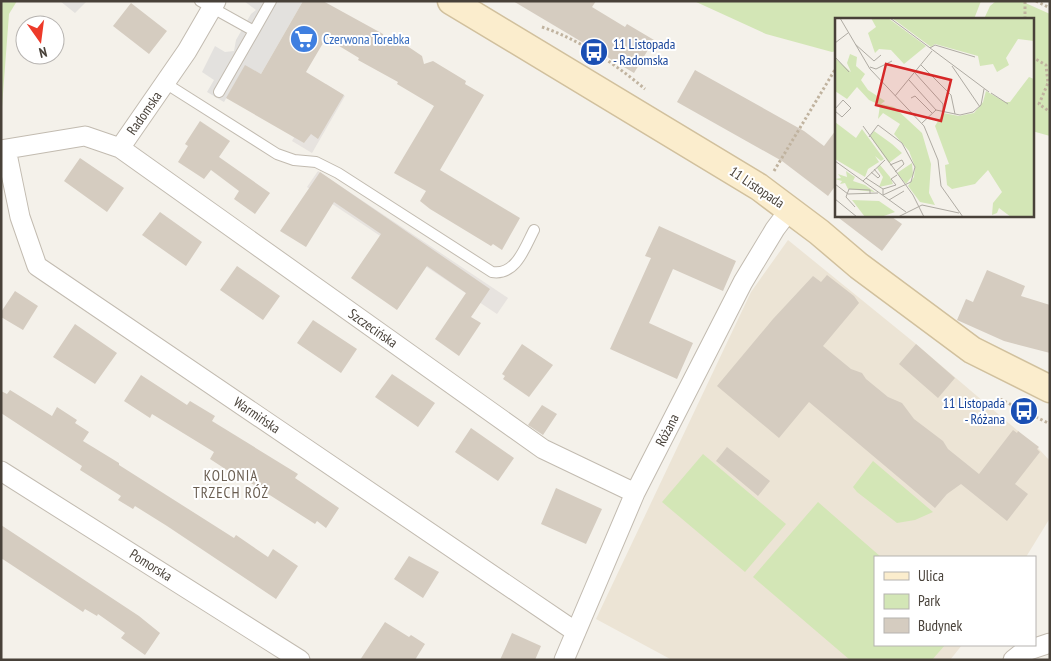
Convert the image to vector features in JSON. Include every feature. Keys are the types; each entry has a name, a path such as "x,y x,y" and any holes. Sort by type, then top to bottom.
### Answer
{"main road":[{"name":"11 Listopada","path":"451,1 721,164 790,210 859,266 972,350 1050,390"}],"street":[{"name":"Radomska","path":"4,150 85,136 120,148 165,83 209,4"},
{"name":"Szczecińska","path":"120,148 543,449 635,493"},
{"name":"Warmińska","path":"4,150 20,217 37,266 576,632"},
{"name":"Różana","path":"564,660 635,493 742,282 775,229 790,210"},
{"name":"Pomorska","path":"1,471 300,660"},
{"path":"1013,660 1023,652 1050,644"}],"lane":[{"path":"219,92 271,1"},
{"path":"209,4 254,31"},
{"path":"165,83 277,154 294,160 316,162 338,173 492,272 502,274 509,270 519,258 534,230"}],"path":[{"path":"1025,1 1025,18"},
{"path":"1036,1 1050,8"},
{"path":"565,35 624,71 646,90"},
{"path":"1034,57 1046,65 1048,83 1039,104"},
{"path":"772,174 835,70"},
{"path":"1034,103 1050,112"},
{"path":"1000,399 1048,423"}],"shaded area":[{"path":"60,1 87,1 75,13"},
{"path":"244,1 303,1 261,74 245,66 224,102 207,92 214,80 202,72 215,46 225,52 234,51 236,40 251,14 256,10"},
{"path":"326,84 345,96 312,153 292,141"},
{"path":"318,171 508,298 497,314 307,187"},
{"path":"788,240 916,344 1038,448 1050,461 1050,518 1027,556 874,556 874,646 961,646 950,660 672,660 596,619 751,292"}],"green space":[{"path":"1,1 17,1 9,14 1,120"},
{"path":"694,1 981,1 974,18 835,18 835,51 832,52 766,34"},
{"path":"996,1 1021,1 1050,14 1050,136 1034,132 1034,18 984,18 990,6"},
{"path":"703,454 786,524 745,572 662,502"},
{"path":"873,461 933,512 915,520 897,523 857,492 853,487"},
{"path":"818,502 880,556 874,556 874,646 944,646 932,660 850,660 753,577"}],"building":[{"path":"303,1 323,1 383,34 384,39 394,37 422,56 424,64 433,61 466,81 465,84 484,95 440,170 520,218 502,250 493,244 491,246 430,209 420,201 426,191 394,173 434,106 397,84 398,82 358,60 359,58 326,38 306,72 344,95 318,139 311,134 304,143 226,98 245,65 261,74"},
{"path":"513,1 596,1 592,7 625,27 627,24 654,40 634,73"},
{"path":"131,3 167,31 149,54 113,26"},
{"path":"695,70 804,131 824,146 835,131 835,186 828,196 782,161 677,102"},
{"path":"200,121 230,141 219,157 270,193 255,214 234,199 239,191 211,170 204,179 178,162 188,146 185,144"},
{"path":"80,158 124,188 107,212 64,181"},
{"path":"320,172 490,289 471,317 481,323 459,356 435,339 466,293 427,266 397,310 351,278 381,234 334,202 306,247 280,231"},
{"path":"160,212 202,242 186,266 142,235"},
{"path":"836,216 890,216 902,224 882,251"},
{"path":"659,226 736,261 723,291 673,269 649,323 693,343 677,379 610,349 651,258 645,256"},
{"path":"237,266 280,296 263,320 220,290"},
{"path":"987,270 1025,286 1021,296 1050,305 1050,353 1004,341 957,320 966,299 973,302"},
{"path":"827,275 854,296 859,303 823,346 851,369 862,373 866,379 888,397 902,403 914,419 943,441 948,449 979,474 1013,430 1017,433 1018,431 1039,447 1037,449 1040,452 1015,484 1028,494 1007,521 961,484 947,494 935,508 809,402 779,438 717,386 773,319 813,276 821,282"},
{"path":"15,291 38,306 23,330 1,317 1,312"},
{"path":"313,320 357,349 341,373 297,343"},
{"path":"75,324 117,353 95,384 53,357"},
{"path":"522,344 553,365 529,397 503,379 505,376 502,374"},
{"path":"916,344 955,378 938,398 899,364"},
{"path":"392,374 435,403 418,427 375,397"},
{"path":"141,375 187,405 190,401 215,416 212,421 298,474 295,478 339,508 326,528 317,521 315,524 210,459 214,452 152,414 150,418 124,401"},
{"path":"10,390 52,416 57,407 77,420 75,423 89,432 83,441 119,463 119,465 234,538 236,535 268,557 273,549 298,566 276,599 167,526 135,506 133,509 118,500 121,496 80,470 82,466 1,413 1,391 7,394"},
{"path":"542,405 557,414 543,435 528,425"},
{"path":"471,428 514,458 498,481 455,452"},
{"path":"727,447 770,481 758,496 716,461"},
{"path":"556,488 602,509 586,544 541,524"},
{"path":"1,525 139,616 160,633 145,655 121,638 125,633 98,614 97,616 85,609 83,612 1,558"},
{"path":"409,556 439,572 423,598 394,579"},
{"path":"385,622 409,637 411,635 425,644 415,660 360,660"},
{"path":"512,633 541,646 535,660 500,660"}],"place":[{"name":"Czerwona Torebka","path":"304,39"},
{"name":"11 Listopada - Radomska","path":"594,52"},
{"name":"11 Listopada - Różana","path":"1024,411"}],"district":[{"name":"KOLONIA TRZECH RÓŻ","path":"231,484"}]}
